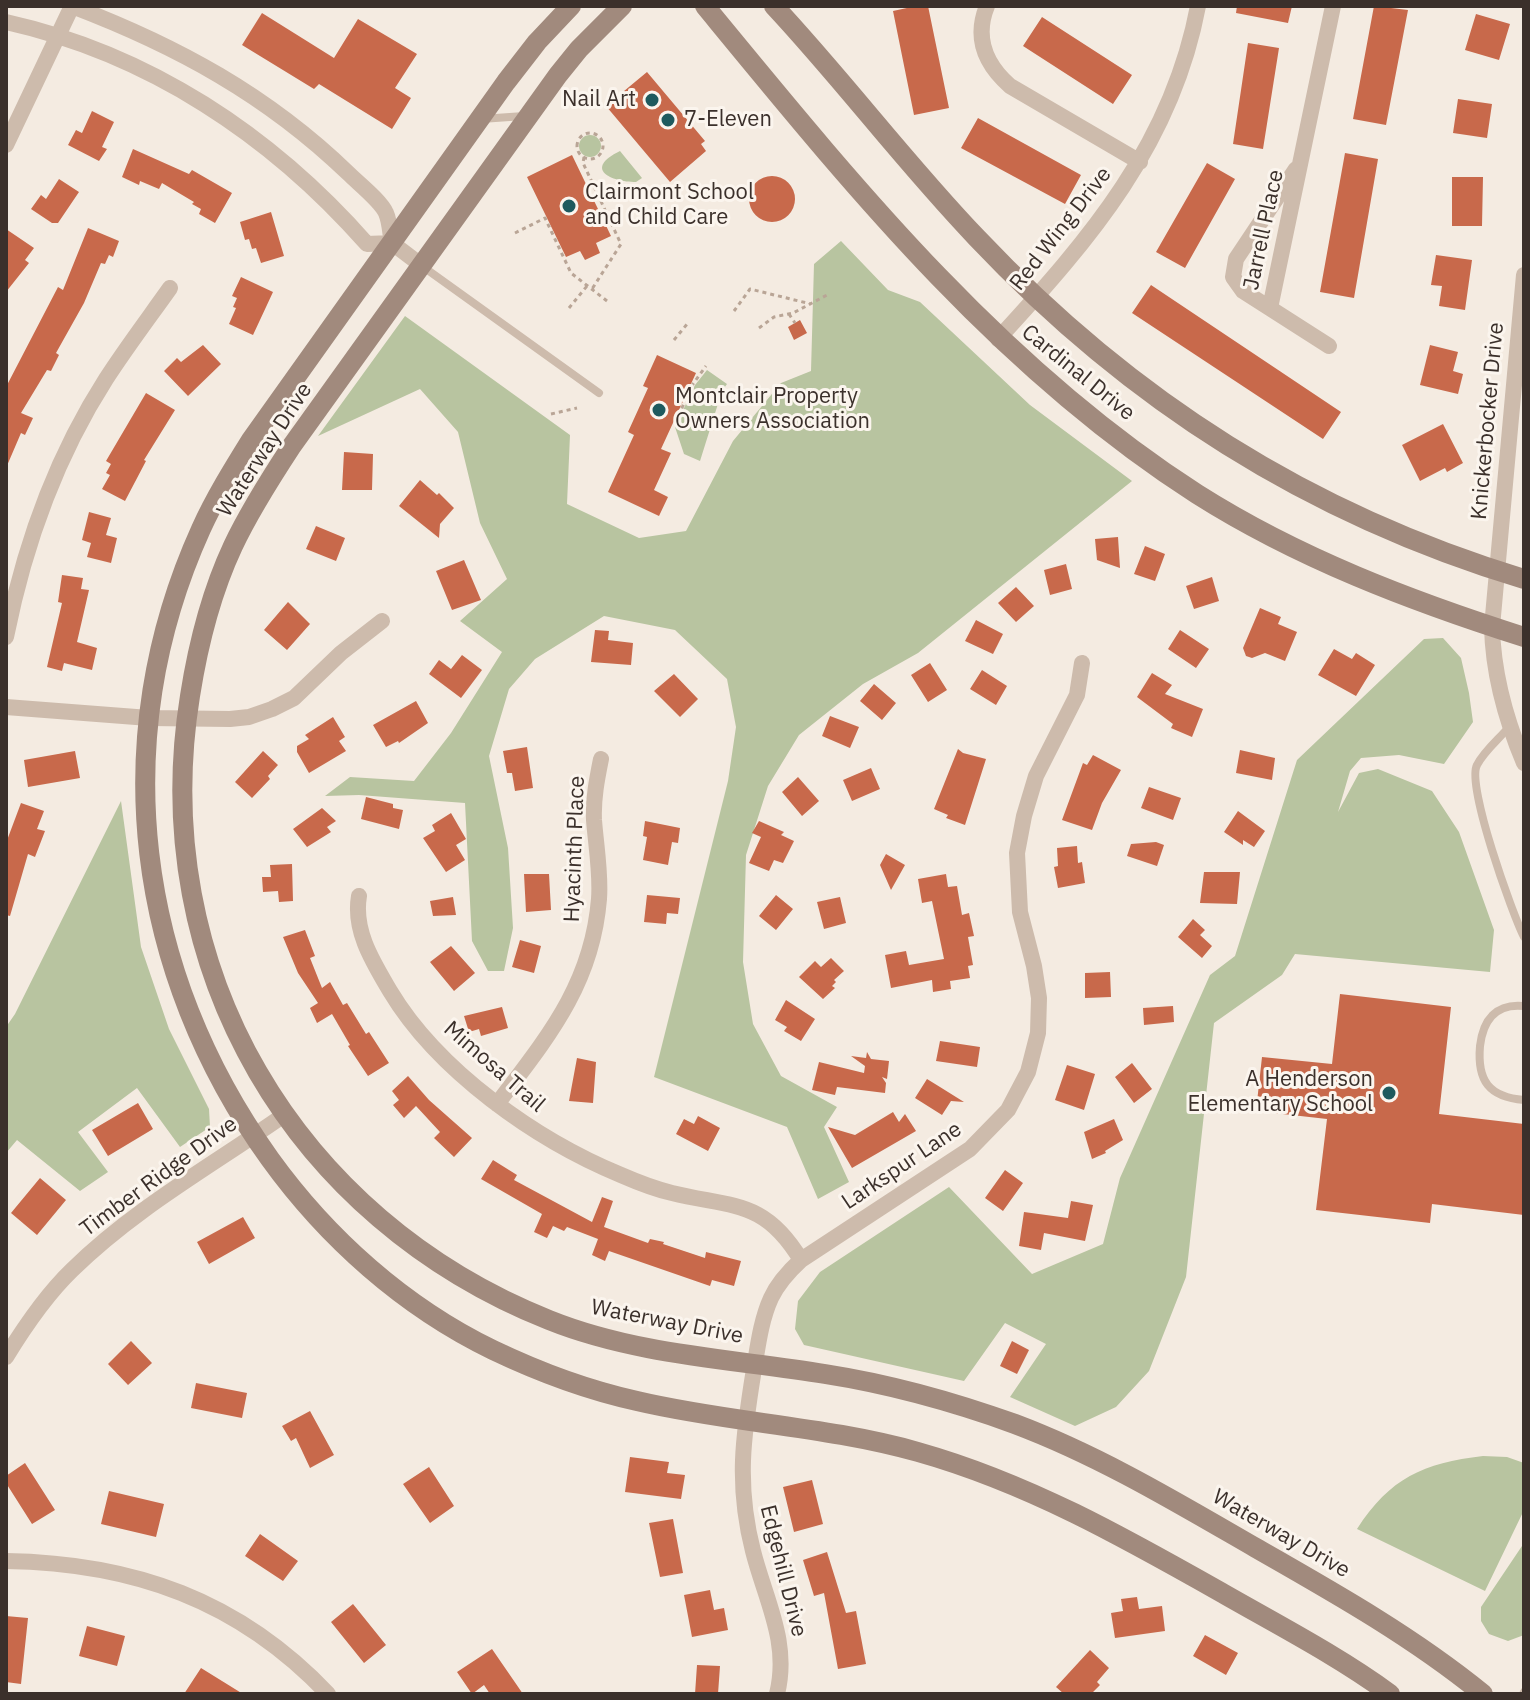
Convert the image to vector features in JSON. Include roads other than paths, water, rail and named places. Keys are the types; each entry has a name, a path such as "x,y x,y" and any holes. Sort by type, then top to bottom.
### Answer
{"main road":[{"name":"Waterway Drive","path":"571,6 529,52 251,440 201,529 182,576 163,645 149,718 144,800 149,858 163,938 179,990 200,1040 229,1097 283,1177 332,1233 400,1292 451,1327 534,1369 584,1387 678,1409 857,1437 919,1452 1039,1495 1101,1525 1331,1655 1390,1694"},
{"name":"Waterway Drive","path":"622,6 579,49 529,115 291,447 232,547 207,616 195,667 186,719 182,802 190,888 201,936 238,1036 284,1115 351,1195 389,1228 472,1284 552,1321 597,1337 846,1378 961,1406 1017,1425 1156,1490 1367,1611 1483,1694"},
{"name":"Cardinal Drive","path":"705,6 881,215 952,293 998,339 1076,407 1198,494 1264,532 1332,566 1524,637"},
{"name":"Cardinal Drive","path":"774,6 975,237 1036,298 1110,364 1159,402 1227,446 1360,517 1447,554 1524,579"}],"street":[{"path":"6,145 72,6 159,42 211,69 286,118 317,143 386,212 392,243"},
{"path":"987,6 981,27 982,43 995,73 1010,86 1140,162"},
{"name":"Red Wing Drive","path":"998,339 1108,211 1140,162 1164,118 1180,78 1198,6"},
{"name":"Jarrell Place","path":"1270,308 1333,6"},
{"path":"6,22 58,36 148,72 203,101 287,163 333,206 367,244 392,243 421,265"},
{"name":"Jarrell Place","path":"1301,161 1233,268 1236,284 1329,346"},
{"name":"Knickerbocker Drive","path":"1524,275 1518,405 1492,627 1494,658 1510,726 1524,763"},
{"path":"6,637 30,542 57,472 105,380 170,288"},
{"path":"6,707 149,718 230,719 272,709 294,698 341,653 382,621"},
{"name":"Larkspur Lane","path":"755,1363 764,1317 784,1277 801,1260 970,1149 1008,1110 1028,1072 1038,1033 1039,998 1020,912 1017,853 1036,776 1077,695 1082,663"},
{"name":"Hyacinth Place","path":"497,1104 555,1028 586,966 594,939 599,898 594,818 601,759"},
{"name":"Mimosa Trail","path":"359,896 358,918 362,936 396,1001 420,1032 497,1104 524,1125 620,1175 671,1193 729,1203 757,1213 790,1241 801,1260"},
{"name":"Timber Ridge Drive","path":"6,1357 50,1294 102,1242 284,1115"},
{"name":"Edgehill Drive","path":"755,1363 742,1452 742,1490 754,1556 774,1612 779,1639 781,1661 777,1694"},
{"path":"6,1561 77,1564 138,1578 183,1593 244,1624 269,1641 328,1694"}],"lane":[{"path":"481,119 529,115"},
{"path":"421,265 599,393"},
{"path":"1510,726 1476,765 1474,776 1481,814 1524,937"},
{"path":"1524,1006 1505,1007 1487,1019 1482,1030 1479,1062 1481,1075 1488,1086 1498,1094 1524,1100"}],"place":[{"name":"Nail Art","path":"652,100"},
{"name":"7-Eleven","path":"668,120"},
{"name":"Clairmont School and Child Care","path":"569,206"},
{"name":"Montclair Property Owners Association","path":"659,410"},
{"name":"A Henderson Elementary School","path":"1389,1093"}]}
